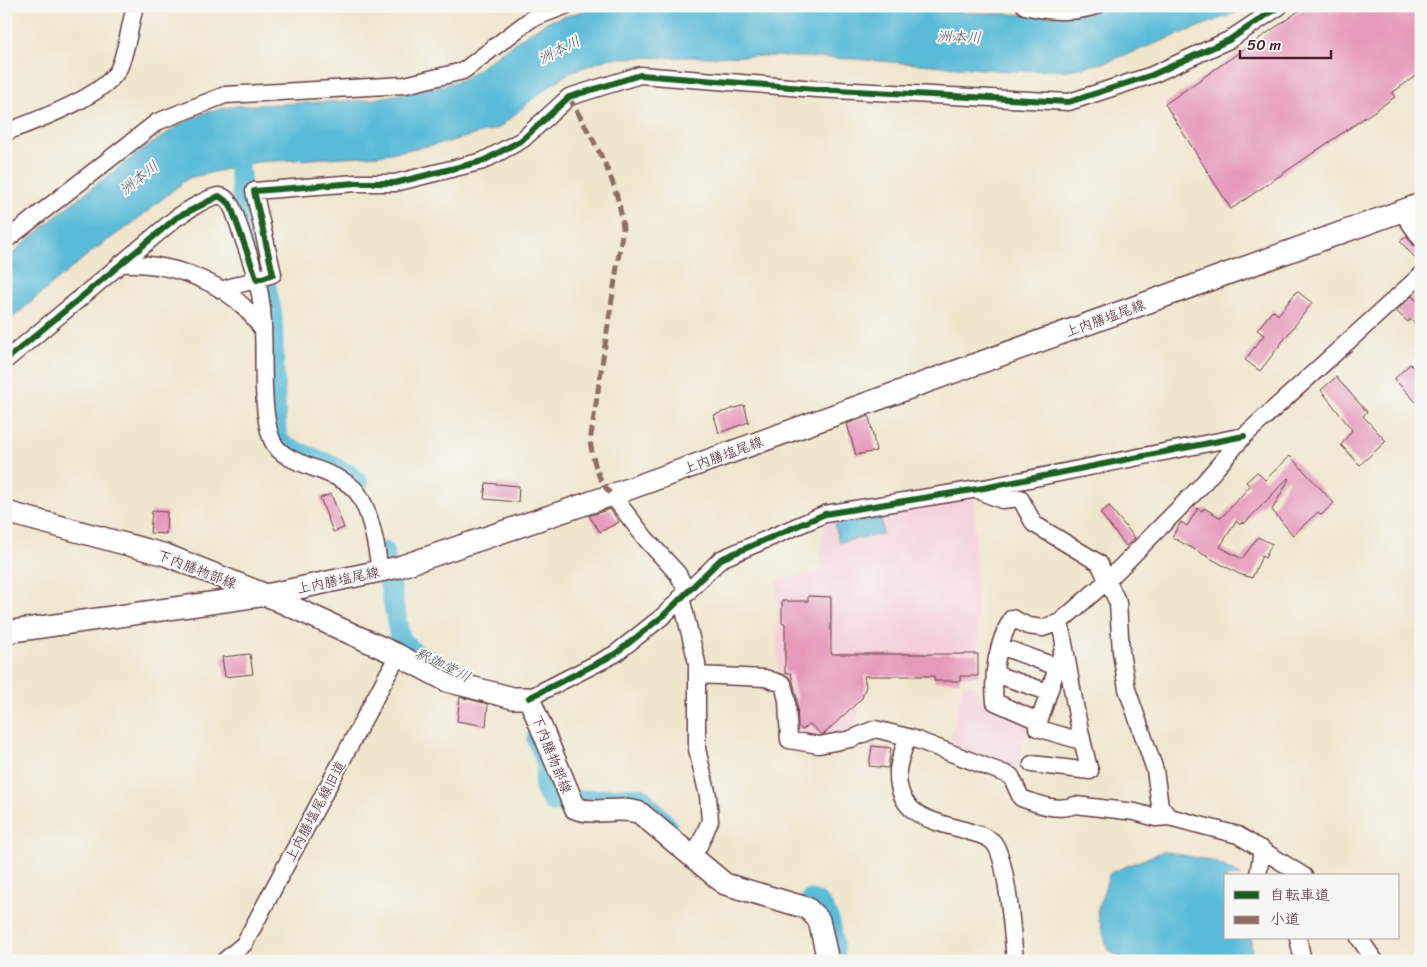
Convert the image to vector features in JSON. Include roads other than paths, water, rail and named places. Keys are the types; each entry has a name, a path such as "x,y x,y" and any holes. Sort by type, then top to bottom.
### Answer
{"main road":[{"name":"上内膳塩尾線","path":"6,632 266,595 387,569 612,495 1411,208"},
{"name":"下内膳物部線","path":"6,512 166,555 266,595 398,655 447,681 521,699 572,802 585,812 629,809 640,813 694,852 725,884 806,908 819,920 828,961"}],"street":[{"path":"6,132 48,116 107,84 119,67 134,6"},
{"path":"6,240 157,122 224,95 405,86 464,71 531,19 564,6"},
{"path":"1025,6 1050,12 1072,11 1096,6"},
{"path":"221,290 273,274 254,191 395,183 483,161 522,140 569,97 640,75 816,89 1068,102 1152,75 1229,40 1280,6"},
{"path":"6,360 176,218 219,196 230,204 257,280 262,310 266,416 273,444 279,452 343,479 355,490 364,506 387,569"},
{"path":"1411,208 1421,239"},
{"path":"120,264 176,270 193,275 221,290 253,315 263,331"},
{"path":"1038,721 995,702 993,683 1002,634 1012,618 1028,626 1043,628 1060,622 1107,581 1200,487 1244,436 1421,275"},
{"path":"521,699 615,654 663,616 721,559 825,514 984,488 1244,436"},
{"path":"984,488 984,493 1002,500 1020,498 1034,524 1099,562 1118,603 1120,652 1127,689 1155,770 1160,806 1169,817"},
{"path":"612,495 646,540 678,574 685,595 697,675 697,749 708,796 710,821 694,852"},
{"path":"1032,764 1090,771 1081,740 1060,622"},
{"path":"1064,645 1037,728 1081,740"},
{"path":"1000,646 1057,667"},
{"name":"上内膳塩尾線旧道","path":"224,961 244,944 398,655"},
{"path":"995,674 1048,692"},
{"path":"697,675 765,678 783,684 787,700 789,740 819,745 851,740 875,729 907,737 1011,776 1021,798 1044,806 1066,809 1075,805 1135,812 1156,818 1169,817 1238,835 1262,848 1301,874"},
{"path":"907,737 898,769 900,796 907,807 923,818 937,824 980,835 993,841 1001,858 1012,924 1015,961"},
{"path":"1258,874 1262,848"},
{"path":"1298,940 1303,961"},
{"path":"1359,940 1375,961"}],"water":[{"name":"洲本川","path":"600,6 834,6 1049,16 1084,13 1108,6 1246,6 1235,13 1107,62 1068,70 1009,71 853,59 769,56 611,58 570,72 535,97 499,128 444,143 380,155 257,162 188,178 134,222 91,252 6,323 6,259 66,208 134,156 181,124 207,112 235,106 369,100 441,86 464,79 521,38 549,21"},
{"path":"881,516 883,534 839,542 835,524"},
{"path":"1164,851 1216,862 1238,874 1224,874 1224,940 1251,940 1252,961 1125,961 1108,950 1097,912 1110,873"}],"waterway":[{"name":"釈迦堂川","path":"235,139 244,205 259,261"},
{"name":"釈迦堂川","path":"265,283 272,316 276,432 278,440 285,447 325,463 349,475 358,483"},
{"name":"釈迦堂川","path":"384,552 400,639 414,653 435,664"},
{"name":"釈迦堂川","path":"537,739 547,768 545,789 553,802 640,797 667,826"},
{"name":"釈迦堂川","path":"811,900 818,903 827,916 832,933 835,958"}]}
